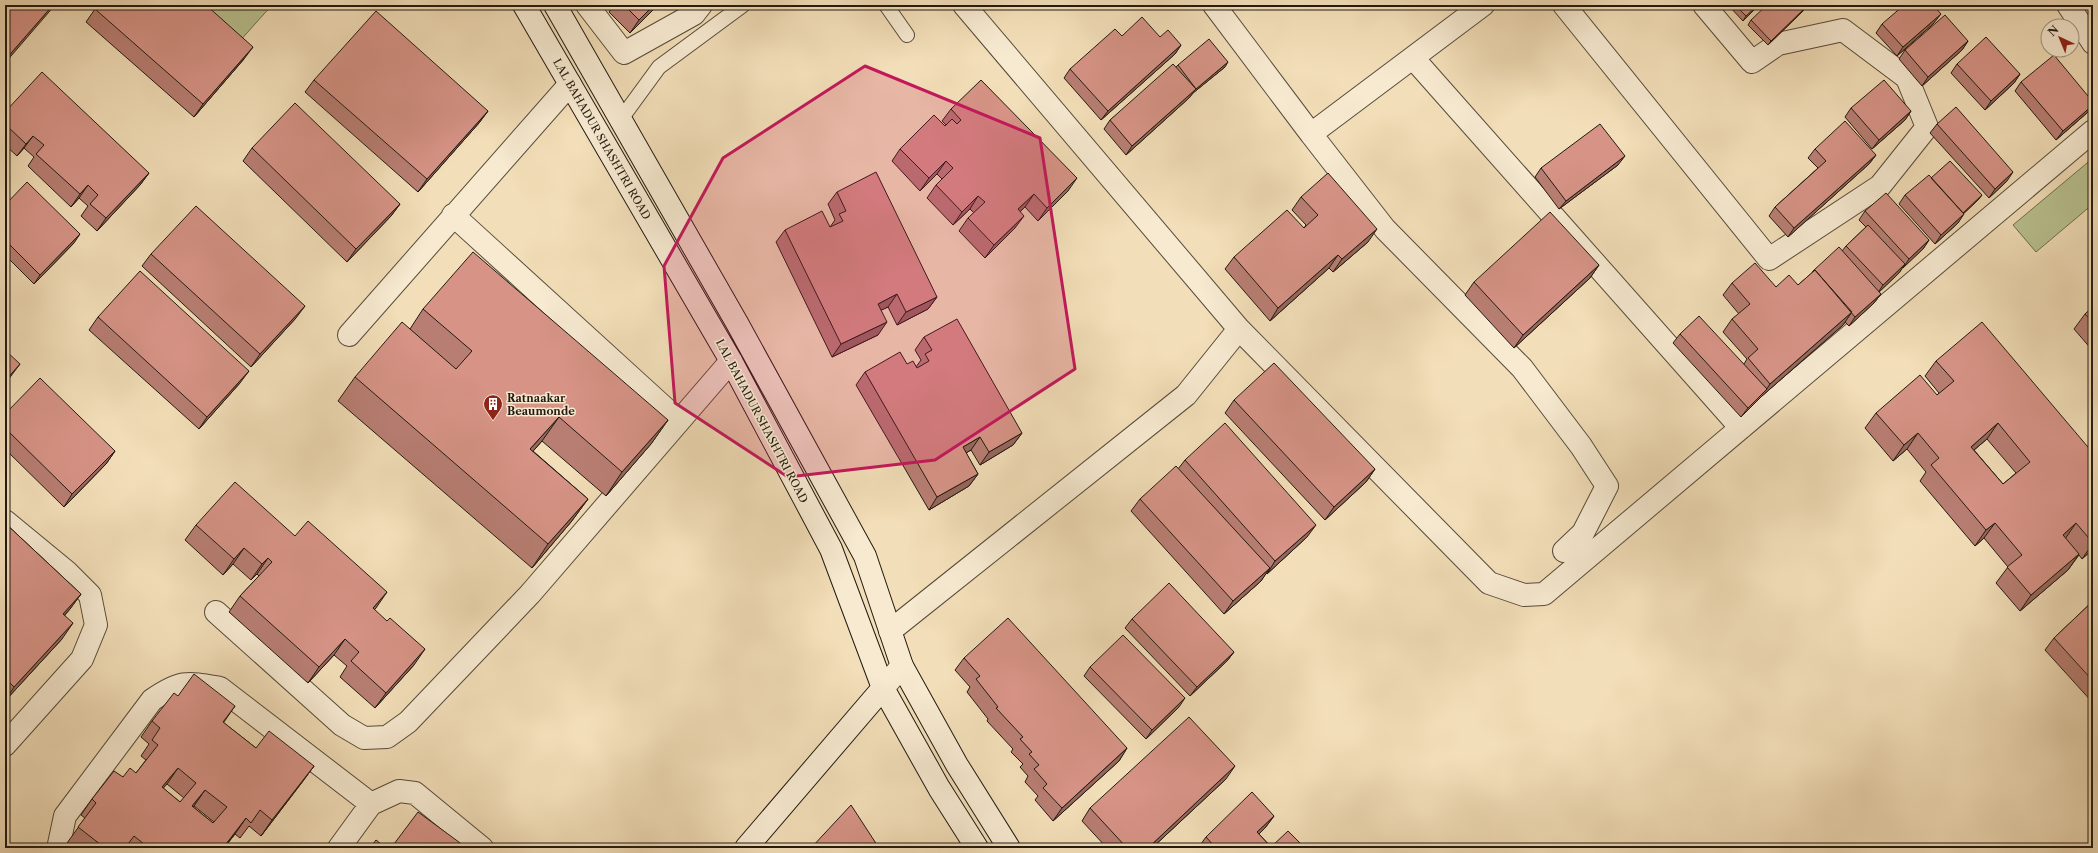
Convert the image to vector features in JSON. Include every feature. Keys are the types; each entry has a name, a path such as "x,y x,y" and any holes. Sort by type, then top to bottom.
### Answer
{"street":[{"name":"LAL BAHADUR SHASHTRI ROAD","path":"524,5 731,362 831,549 883,688 939,788 977,848"},
{"path":"555,5 737,323 865,556 902,666 957,765 1009,848"},
{"path":"587,5 624,53 694,14 701,5"},
{"path":"964,5 1239,330 1489,583 1524,595 1544,594 2093,131"},
{"path":"1214,5 1385,229 1522,368 1581,446 1607,486 1583,533 1564,551"},
{"path":"1311,134 1483,5"},
{"path":"1564,5 1769,259 1880,186 1927,127 1907,78 1842,30 1778,44 1752,62 1704,5"},
{"path":"2068,5 2093,43"},
{"path":"1413,58 1741,428"},
{"path":"349,335 453,215 570,84"},
{"path":"453,215 679,421"},
{"path":"890,631 1186,395 1239,330"},
{"path":"216,612 342,725 364,738 387,737 408,722 530,594 731,362"},
{"path":"5,521 67,572 90,595 96,626 82,659 5,745"},
{"path":"746,848 902,666"},
{"path":"61,848 59,844 65,816 152,700 171,687 192,683 220,688 371,804"},
{"path":"339,848 371,804 399,791 415,793 482,848"}],"lane":[{"path":"621,119 659,67 743,5"},
{"path":"886,5 907,35"}],"highlighted area":[{"path":"865,66 1040,138 1075,369 935,460 788,477 675,403 664,266 723,158"}],"green space":[{"path":"195,5 272,5 238,43"},
{"path":"2093,158 2093,204 2036,252 2013,225"}],"building":[{"path":"5,5 53,5 5,60"},
{"path":"99,5 206,5 253,47 203,104 95,9"},
{"path":"624,5 654,5 639,20"},
{"path":"1735,5 1758,5 1746,16"},
{"path":"1767,5 1802,5 1805,8 1771,41 1751,20"},
{"path":"1904,5 1933,5 1941,14 1903,47 1882,24"},
{"path":"376,11 488,111 427,179 314,80"},
{"path":"1945,15 1968,41 1928,77 1905,50"},
{"path":"1142,17 1160,37 1168,30 1181,45 1108,111 1070,69 1115,29 1122,36"},
{"path":"1986,37 2020,74 1991,101 1957,64"},
{"path":"1209,39 1228,62 1196,89 1178,65"},
{"path":"2050,58 2056,58 2093,102 2093,105 2063,131 2021,82"},
{"path":"1173,64 1196,89 1132,146 1110,120"},
{"path":"42,72 149,173 106,218 90,204 98,195 88,185 80,194 36,154 44,145 33,136 26,144 5,124 5,112"},
{"path":"981,80 1077,178 1047,208 1034,194 1018,209 1024,216 994,245 968,218 985,202 978,196 962,212 936,185 953,168 946,161 929,178 900,149 934,115 945,126 952,119 957,124 961,120 951,109"},
{"path":"1884,80 1911,111 1879,140 1851,108"},
{"path":"295,103 400,204 356,249 252,148"},
{"path":"1956,107 2013,172 1995,189 1937,124"},
{"path":"1845,121 1876,155 1794,228 1775,207 1826,161 1815,149"},
{"path":"1600,124 1625,156 1566,201 1541,168"},
{"path":"1950,161 1982,195 1963,213 1931,178"},
{"path":"876,172 937,297 906,312 897,294 878,304 887,322 841,344 785,230 822,211 830,227 843,221 839,214 846,211 837,192"},
{"path":"1328,173 1377,229 1342,259 1338,255 1278,308 1234,257 1287,210 1304,228 1318,215 1301,197"},
{"path":"1929,175 1964,214 1941,235 1905,195"},
{"path":"27,182 80,234 40,275 5,240 5,205"},
{"path":"1886,193 1929,240 1909,259 1865,211"},
{"path":"196,206 305,306 260,354 151,254"},
{"path":"1550,212 1599,265 1523,335 1474,282"},
{"path":"1868,225 1905,264 1883,285 1846,246"},
{"path":"1839,247 1881,294 1855,317 1815,270 1813,271"},
{"name":"Ratnaakar Beaumonde","path":"473,252 668,420 622,472 559,417 530,449 588,499 548,544 355,377 402,322 456,369 472,351 423,309"},
{"path":"1755,263 1776,287 1789,275 1798,285 1815,270 1852,312 1770,384 1748,358 1758,349 1732,319 1750,304 1732,283"},
{"path":"140,271 249,371 207,417 98,317"},
{"path":"2093,307 2093,322 2085,314"},
{"path":"1699,316 1767,389 1748,408 1680,334"},
{"path":"957,319 1022,433 989,452 980,437 963,447 978,474 937,497 865,372 900,352 907,364 913,361 917,368 929,361 925,354 932,350 924,337"},
{"path":"1982,322 2093,453 2093,543 2076,523 2063,535 2079,554 2031,595 2007,567 2022,555 1995,523 1986,530 1931,465 1939,458 1918,433 1904,445 1876,413 1920,375 1937,395 1954,381 1936,361","holes":["1998,423 2030,462 2003,484 1971,447"]},
{"path":"5,350 20,364 5,381"},
{"path":"1274,363 1375,469 1334,507 1234,400"},
{"path":"40,378 115,451 72,494 5,428 5,414"},
{"path":"1225,423 1316,525 1275,561 1185,460"},
{"path":"1176,466 1270,568 1233,601 1140,499"},
{"path":"235,482 295,536 308,521 387,592 373,608 387,621 390,618 425,649 386,693 351,661 359,652 345,639 319,667 240,596 272,562 268,558 262,564 244,548 234,559 196,525"},
{"path":"5,523 81,594 63,614 73,623 14,687 9,682 5,686"},
{"path":"1169,583 1234,652 1197,687 1132,619"},
{"path":"2093,601 2093,681 2054,638"},
{"path":"1008,618 1127,748 1062,808 1043,788 1047,784 1034,769 1039,765 1029,754 1032,752 1020,739 1023,737 996,708 998,707 976,679 980,676 964,658"},
{"path":"1123,635 1185,698 1152,730 1090,667"},
{"path":"194,674 235,706 223,722 256,748 269,731 314,766 272,820 260,810 251,823 246,818 226,844 231,848 149,848 134,836 125,848 105,848 78,827 96,803 92,799 114,771 123,777 130,768 136,773 158,745 152,740 160,728 152,721 174,693 178,696","holes":["178,768 196,783 180,802 162,787","205,790 227,807 213,823 192,806"]},
{"path":"1189,717 1235,766 1148,848 1127,848 1090,808"},
{"path":"1252,792 1274,816 1257,832 1271,847 1288,831 1305,848 1216,848 1206,837"},
{"path":"851,805 879,848 811,848"},
{"path":"418,812 467,848 391,848"},
{"path":"376,840 386,848 370,848"}],"place":[{"name":"Ratnaakar Beaumonde","path":"493,421"}]}
